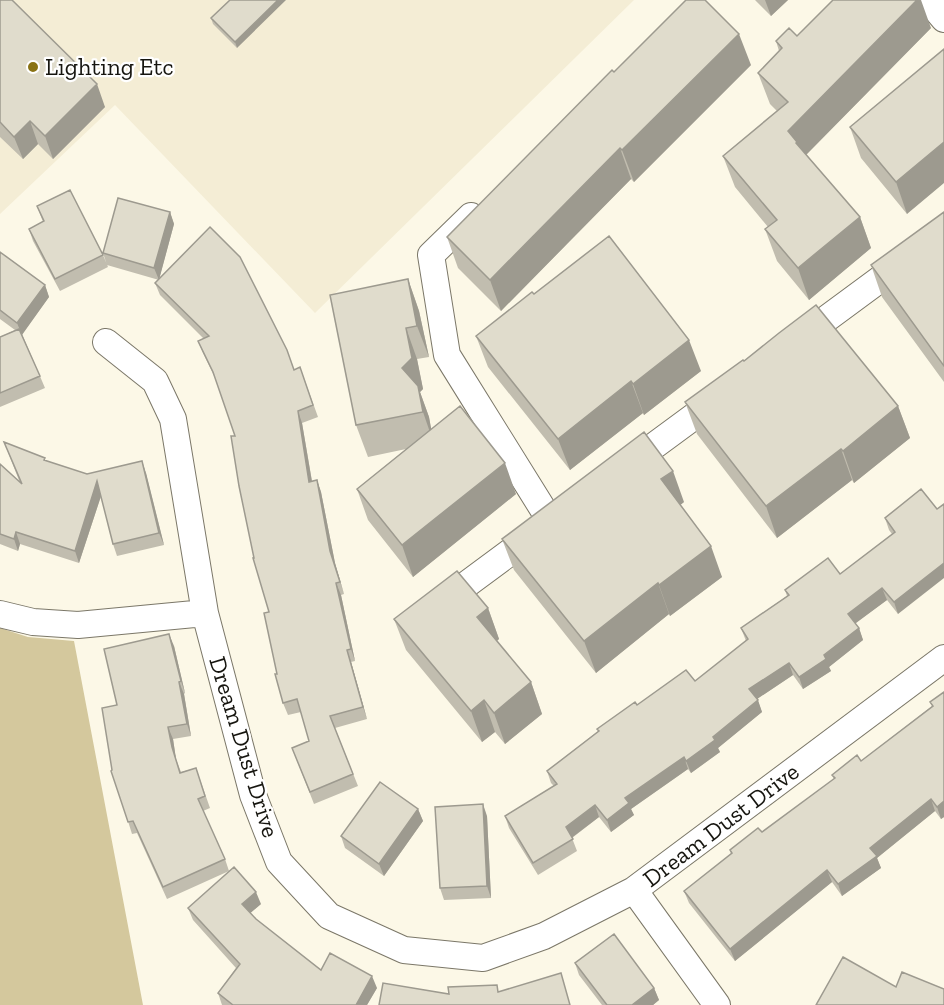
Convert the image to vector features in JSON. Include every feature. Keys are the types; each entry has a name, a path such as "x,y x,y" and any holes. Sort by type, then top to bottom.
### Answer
{"street":[{"path":"928,0 944,19"},
{"path":"424,616 560,515 447,356 431,255 490,197"},
{"path":"784,350 944,232"},
{"name":"Dream Dust Drive","path":"106,342 155,381 172,419 205,613 253,795 279,862 329,916 404,950 483,958 544,936 634,890 944,658"},
{"path":"607,480 740,383"},
{"path":"0,614 33,622 78,626 205,613"},
{"path":"634,890 717,1005"}],"shaded area":[{"path":"0,0 634,0 315,313 115,105 0,214"},
{"path":"0,628 28,637 74,641 143,1005 0,1005"}],"building":[{"name":"Lighting Etc","path":"0,0 12,0 97,84 45,136 30,121 14,137 0,122"},
{"path":"230,0 278,0 235,42 211,18"},
{"path":"686,0 705,0 739,34 622,150 620,148 490,280 447,237 612,70 614,72"},
{"path":"833,0 917,0 788,131 860,217 798,268 765,229 777,220 723,156 788,102 758,73 782,48 776,41 789,28 797,36"},
{"path":"944,49 944,142 896,182 850,127"},
{"path":"70,190 103,255 55,279 29,229 44,221 37,206"},
{"path":"118,198 170,212 154,268 103,253"},
{"path":"944,212 944,366 871,265"},
{"path":"210,227 240,257 287,350 294,370 300,367 313,405 298,411 309,482 317,480 330,551 340,582 336,583 351,649 347,650 363,707 330,716 353,774 310,792 292,748 309,741 297,699 283,703 275,674 277,674 264,613 269,612 253,558 239,486 231,436 235,436 213,372 198,341 209,336 155,283"},
{"path":"609,236 689,340 633,384 631,381 558,439 476,336"},
{"path":"0,252 45,285 17,323 0,310"},
{"path":"408,279 417,326 406,328 412,358 402,368 418,386 423,412 356,425 330,295"},
{"path":"816,305 898,406 843,451 841,449 766,506 685,402 744,361"},
{"path":"19,329 40,376 0,393 0,337"},
{"path":"460,406 505,463 402,545 357,489"},
{"path":"644,432 673,471 661,479 711,546 659,585 658,583 584,641 502,539"},
{"path":"4,442 45,458 44,460 87,474 142,461 159,533 113,544 97,481 75,551 16,532 14,539 0,534 0,464 22,484"},
{"path":"921,489 937,509 944,504 944,563 894,602 882,588 848,614 859,628 824,655 826,659 799,677 789,663 749,689 758,700 713,737 715,740 686,761 684,757 625,798 629,803 607,820 595,805 566,827 573,839 533,863 505,816 557,784 547,771 599,731 597,729 635,702 637,705 686,670 695,681 748,639 741,628 789,595 785,590 828,558 840,574 895,532 885,518"},
{"path":"457,571 488,608 477,617 531,682 494,713 484,700 471,711 394,619"},
{"path":"169,634 181,681 179,682 187,724 168,727 172,747 180,773 196,768 205,796 198,799 225,859 163,887 133,821 128,822 111,771 102,708 117,705 104,649"},
{"path":"944,692 944,801 937,807 931,799 870,848 877,856 838,884 827,870 730,949 684,891 732,853 730,850 758,828 762,832 835,778 832,775 857,755 861,761 933,706 930,702"},
{"path":"380,782 418,809 379,864 341,836"},
{"path":"483,804 487,886 440,888 435,807"},
{"path":"234,867 256,892 242,904 256,919 321,970 330,953 372,976 356,1005 233,1005 218,993 240,964 188,908"},
{"path":"614,934 654,988 632,1005 607,1005 575,963"},
{"path":"843,957 896,987 902,972 944,989 944,1005 816,1005"},
{"path":"561,973 570,1005 379,1005 383,983 449,994 448,987 497,985 498,992"}],"place":[{"name":"Lighting Etc","path":"33,67"}]}
